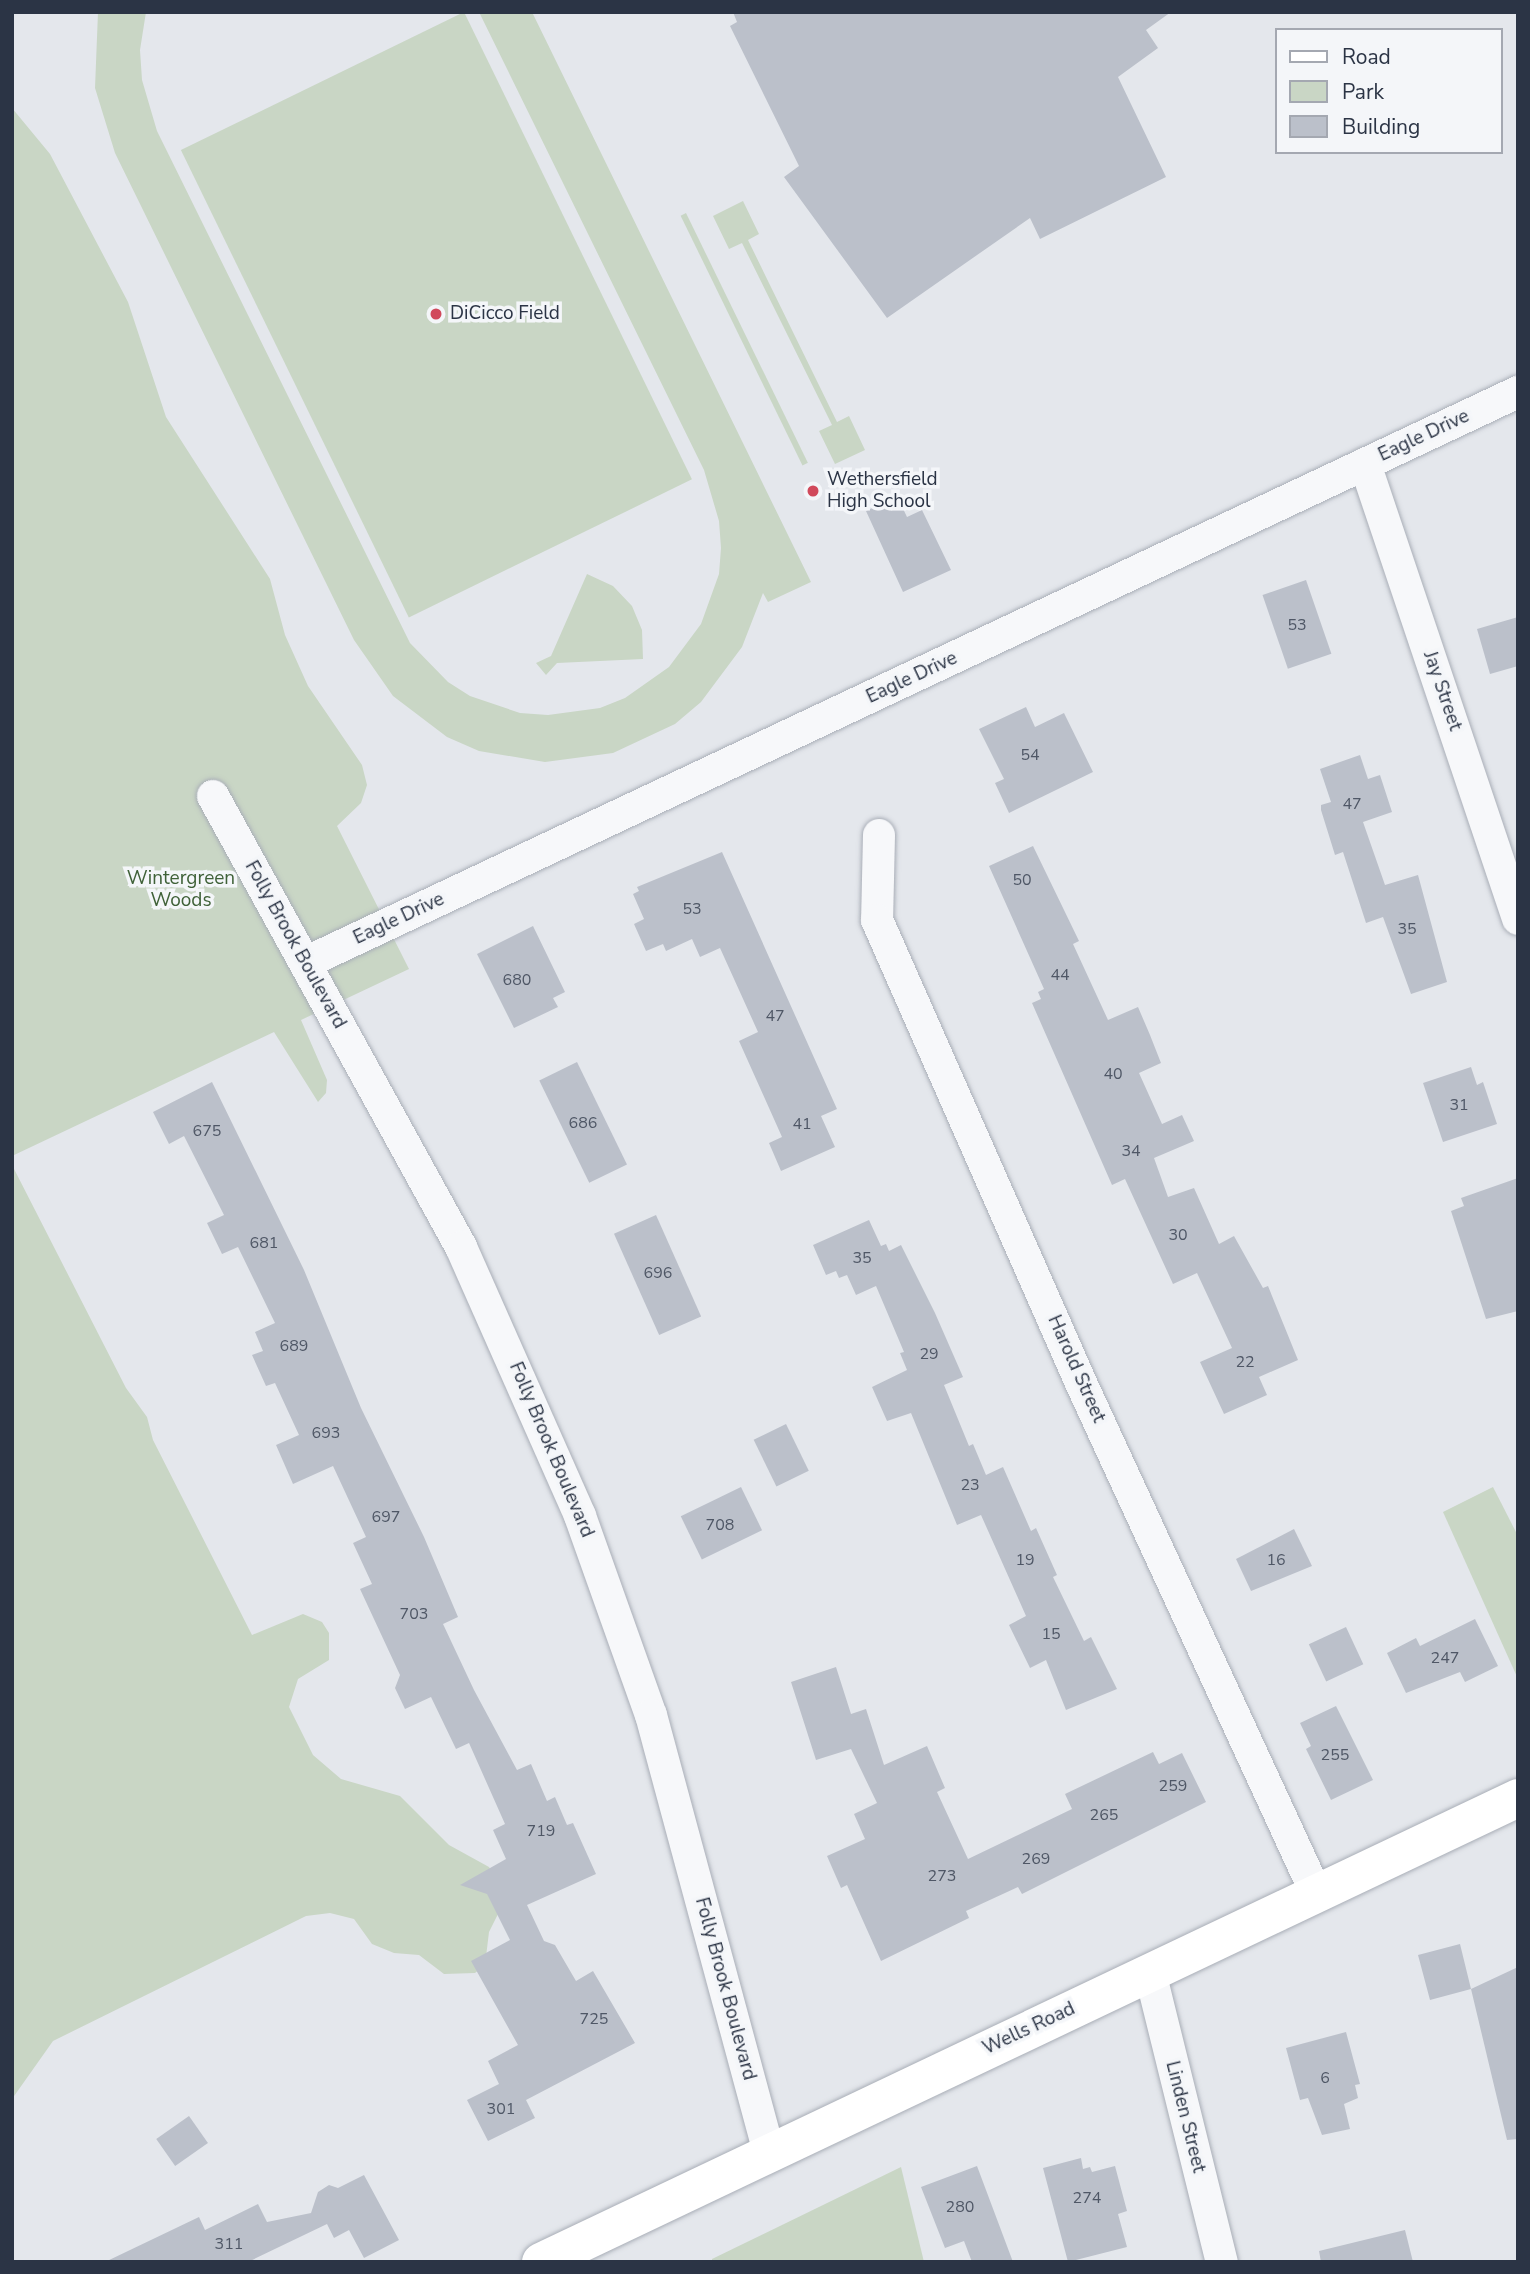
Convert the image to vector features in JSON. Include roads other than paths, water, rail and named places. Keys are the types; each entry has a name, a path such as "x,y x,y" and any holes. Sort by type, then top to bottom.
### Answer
{"main road":[{"name":"Wells Road","path":"541,2262 1518,1798"}],"street":[{"name":"Eagle Drive","path":"305,963 1518,392"},
{"name":"Jay Street","path":"1365,464 1518,919"},
{"name":"Folly Brook Boulevard","path":"213,796 461,1247 580,1516 651,1715 769,2153"},
{"name":"Harold Street","path":"879,835 877,920 1076,1371 1315,1894"},
{"name":"Linden Street","path":"1150,1972 1222,2262"}],"place":[{"name":"DiCicco Field","path":"436,314"},
{"name":"Wethersfield High School","path":"813,491"}],"park label":[{"name":"Wintergreen Woods","path":"181,890"}]}
